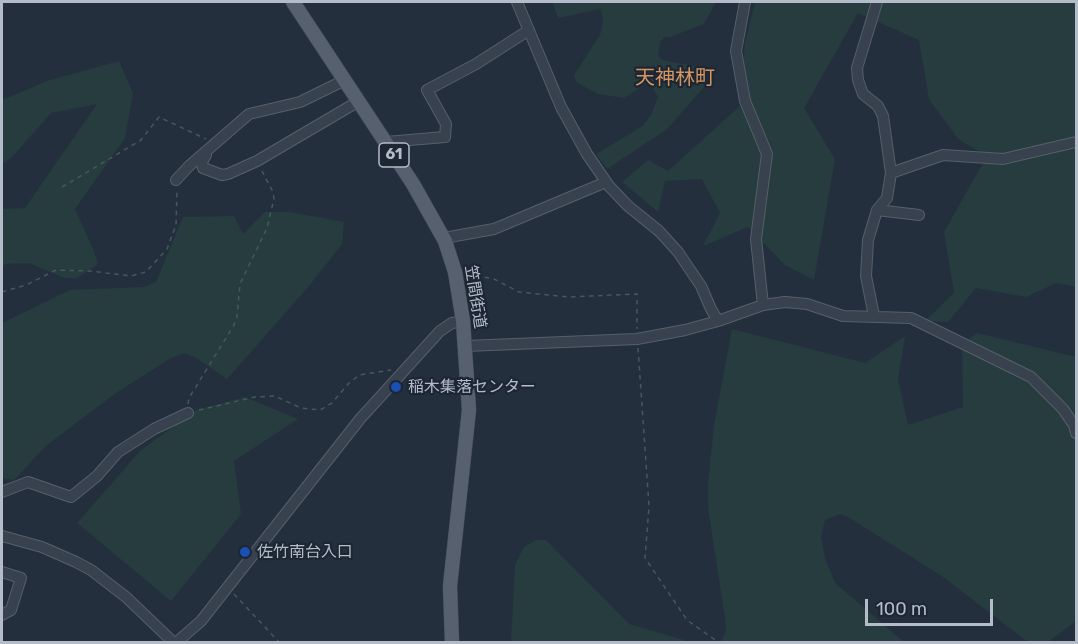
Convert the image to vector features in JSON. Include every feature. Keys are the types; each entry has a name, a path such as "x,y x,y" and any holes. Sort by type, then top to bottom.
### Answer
{"main road":[{"name":"笠間街道","path":"293,2 413,184 444,238 455,272 466,346 469,410 450,586 452,642"}],"street":[{"path":"517,2 561,107 587,154 606,182 628,206 659,231 678,252 701,286 718,321"},
{"path":"745,2 736,51 745,101 767,154 756,239 763,305"},
{"path":"874,316 867,276 868,240 877,210 887,198 891,173 883,116 878,106 863,94 857,68 877,2"},
{"path":"386,142 445,137 446,124 427,90 476,64 529,30"},
{"path":"176,180 249,114 300,102 345,80"},
{"path":"206,151 201,162 203,168 222,175 228,174 257,161 359,101"},
{"path":"891,173 943,155 1003,159 1077,142"},
{"path":"444,238 494,229 606,182"},
{"path":"877,210 919,215"},
{"path":"466,346 637,339 685,330 763,305 798,302 843,316 911,318 1031,377 1064,409 1077,433"},
{"path":"2,536 42,547 90,570 126,597 175,642 201,621 360,419 443,328 463,321"},
{"path":"2,492 28,482 71,497 97,476 118,453 154,429 188,413"},
{"path":"2,572 21,578 11,610 2,615"}],"path":[{"path":"62,187 141,140 159,117 215,143"},
{"path":"257,161 273,192 274,199 267,228 240,284 237,317 234,325 189,398 188,413 255,397 275,396 301,408 320,411 332,403 359,375 385,369 404,370"},
{"path":"2,292 26,285 56,270 131,276 146,272 167,249 176,225 178,205 176,180"},
{"path":"455,272 494,279 519,292 569,297 637,294 637,339 649,506 645,558 687,620 718,642"},
{"path":"227,587 279,642"}],"green space":[{"path":"552,2 716,2 704,24 670,37 664,37 660,43 658,55 662,60 694,66 702,75 704,87 667,129 607,169 596,154 643,126 651,115 658,97 649,82 624,98 598,94 576,82 574,75 600,35 603,22 601,9 558,18"},
{"path":"755,2 1076,2 1076,287 1056,283 1026,297 976,288 948,322 925,321 954,293 944,232 987,156 958,139 929,99 919,40 858,13 804,108 835,159 814,280 785,265 748,227 703,246 720,213 702,179 665,181 658,212 622,182 648,160 668,171 740,106 745,43"},
{"path":"119,61 133,93 125,138 75,209 98,264 77,278 65,278 29,263 5,264 2,268 2,209 25,208 97,104 51,113 11,158 2,164 2,97 5,99 47,81"},
{"path":"265,212 290,212 344,222 342,244 309,286 227,379 196,358 184,353 171,358 116,393 47,445 14,480 2,478 2,323 70,290 144,287 156,282 183,217 234,216 243,234"},
{"path":"732,329 865,363 905,336 898,379 908,425 963,407 962,344 977,333 1076,357 1076,621 1048,642 1028,642 943,577 840,514 825,520 821,537 825,558 835,583 904,642 721,642 726,630 708,508 708,483 714,425"},
{"path":"245,397 298,419 234,461 241,514 171,601 77,523 140,451 196,410"},
{"path":"536,540 546,540 629,624 691,642 511,642 515,565 524,547"}],"place":[{"name":"稲木集落センター","path":"396,387"},
{"name":"佐竹南台入口","path":"245,552"}],"district":[{"name":"天神林町","path":"675,78"}]}
